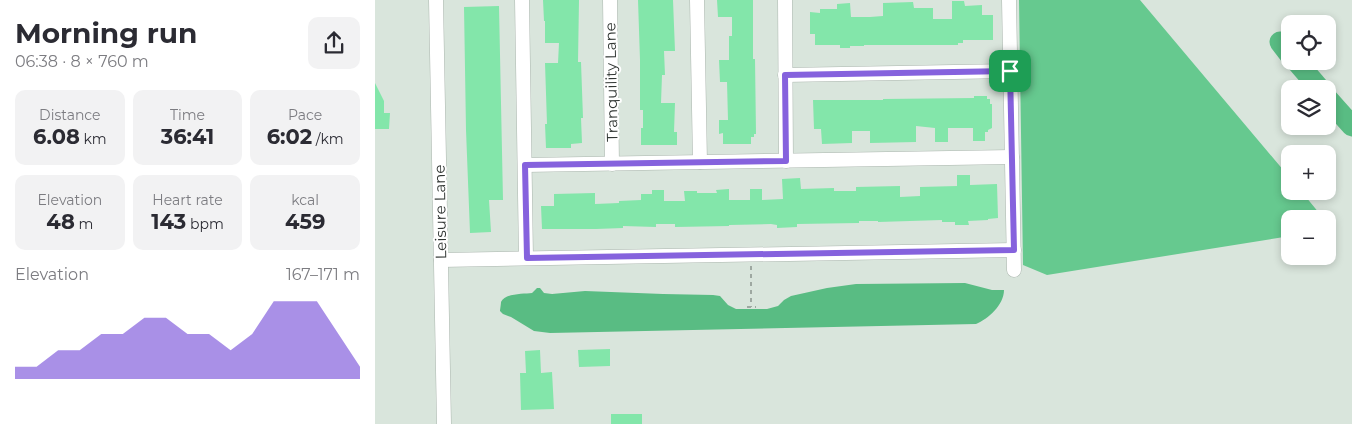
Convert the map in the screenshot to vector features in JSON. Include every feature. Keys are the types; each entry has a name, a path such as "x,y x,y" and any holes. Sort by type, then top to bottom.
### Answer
{"street":[{"name":"Leisure Lane","path":"436,0 444,424"},
{"path":"522,0 527,258"},
{"name":"Tranquility Lane","path":"609,0 613,164"},
{"path":"697,0 701,162"},
{"path":"785,0 786,161"},
{"path":"1009,0 1014,270"},
{"path":"785,75 1010,71"},
{"path":"525,165 1012,157"},
{"path":"441,260 1014,250"}],"path":[{"path":"750,254 751,307"},
{"path":"747,307 756,307"}],"shaded area":[{"path":"1019,0 1140,0 1281,167 1281,200 1308,200 1317,210 1281,210 1281,237 1047,275 1023,265"},
{"path":"965,283 992,290 1004,290 1001,301 995,311 976,324 550,333 534,331 500,311 501,302 506,297 515,294 532,293 537,288 540,288 544,293 552,294 585,291 713,295 720,296 728,305 736,309 767,309 778,306 791,296 856,284"}],"building":[{"path":"543,0 579,0 578,62 581,62 582,143 571,144 571,148 546,148 545,63 558,63 559,43 545,43"},
{"path":"638,0 673,0 675,51 664,51 665,75 662,75 661,103 675,103 674,132 677,132 677,145 641,145 643,110 640,110"},
{"path":"717,0 753,0 756,134 754,134 754,137 751,137 751,144 723,144 723,133 719,134 719,120 728,120 727,82 720,82 719,60 729,60 729,36 732,36 732,17 718,17"},
{"path":"952,1 964,1 965,6 982,5 982,15 993,15 993,40 963,40 963,43 958,43 958,45 864,45 840,48 840,45 815,45 815,34 810,34 810,12 820,13 820,9 837,9 837,4 850,3 851,17 870,17 883,16 883,3 913,2 914,8 933,8 933,19 952,19"},
{"path":"499,6 503,200 489,200 491,232 470,233 464,7"},
{"path":"375,83 384,101 384,113 390,113 389,129 375,129"},
{"path":"974,96 987,96 987,99 990,99 990,104 992,104 992,128 985,132 985,141 973,141 973,128 948,128 948,142 935,142 935,128 916,126 916,142 870,143 870,131 852,131 852,143 822,144 821,129 814,129 813,100 974,98"},
{"path":"957,175 970,175 970,185 997,184 998,218 968,221 969,225 955,225 955,222 942,222 942,220 797,224 797,227 777,228 777,225 771,224 675,227 675,224 656,224 656,227 623,226 623,228 596,229 542,229 541,206 554,206 554,194 595,193 595,204 641,200 641,194 652,194 652,190 664,190 664,201 685,201 684,191 717,193 716,190 729,189 729,200 750,200 750,189 762,189 762,200 783,199 782,179 800,178 801,189 834,188 834,191 856,191 856,187 900,186 900,197 920,196 920,187 957,186"},
{"path":"610,349 610,366 579,367 578,350"},
{"path":"540,350 541,373 552,372 554,409 521,410 520,373 526,373 525,351"},
{"path":"611,414 642,414 642,424 611,424"}],"waterway":[{"path":"1304,70 1312,80"},
{"path":"1336,108 1352,126"}],"route":[{"path":"1010,71 1014,250 527,258 525,165 786,161 785,75 1010,71"}]}
